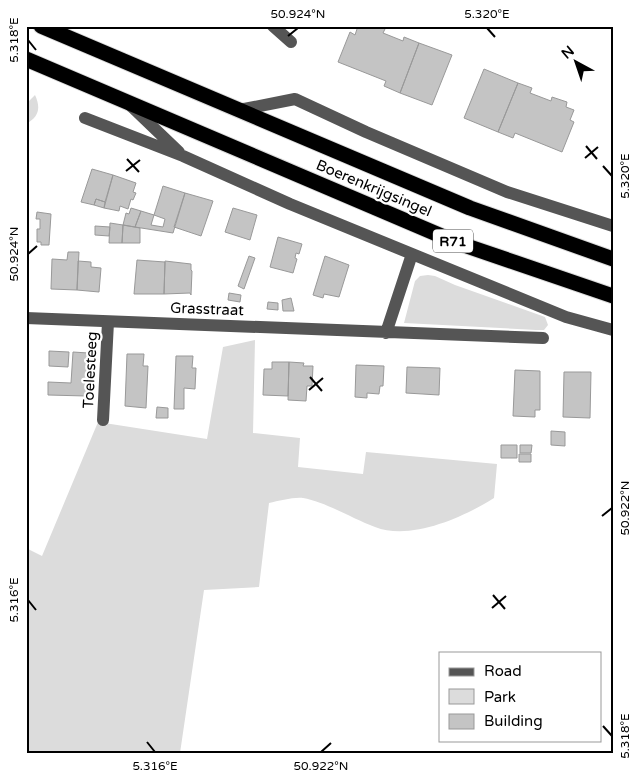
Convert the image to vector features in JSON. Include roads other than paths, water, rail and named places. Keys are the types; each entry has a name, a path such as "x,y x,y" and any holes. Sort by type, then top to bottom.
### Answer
{"highway":[{"name":"Boerenkrijgsingel","path":"41,26 470,208 613,259"},
{"name":"Boerenkrijgsingel","path":"26,59 458,243 613,296"}],"street":[{"path":"273,26 291,42"},
{"path":"238,110 295,99 366,132 507,192 613,226"},
{"name":"Boerenkrijgsingel","path":"126,102 183,156"},
{"name":"Boerenkrijgsingel","path":"85,118 183,156 290,204 566,317 613,330"},
{"path":"386,333 412,254"},
{"name":"Grasstraat","path":"26,318 543,338"},
{"name":"Toelesteeg","path":"103,420 108,322"}]}
